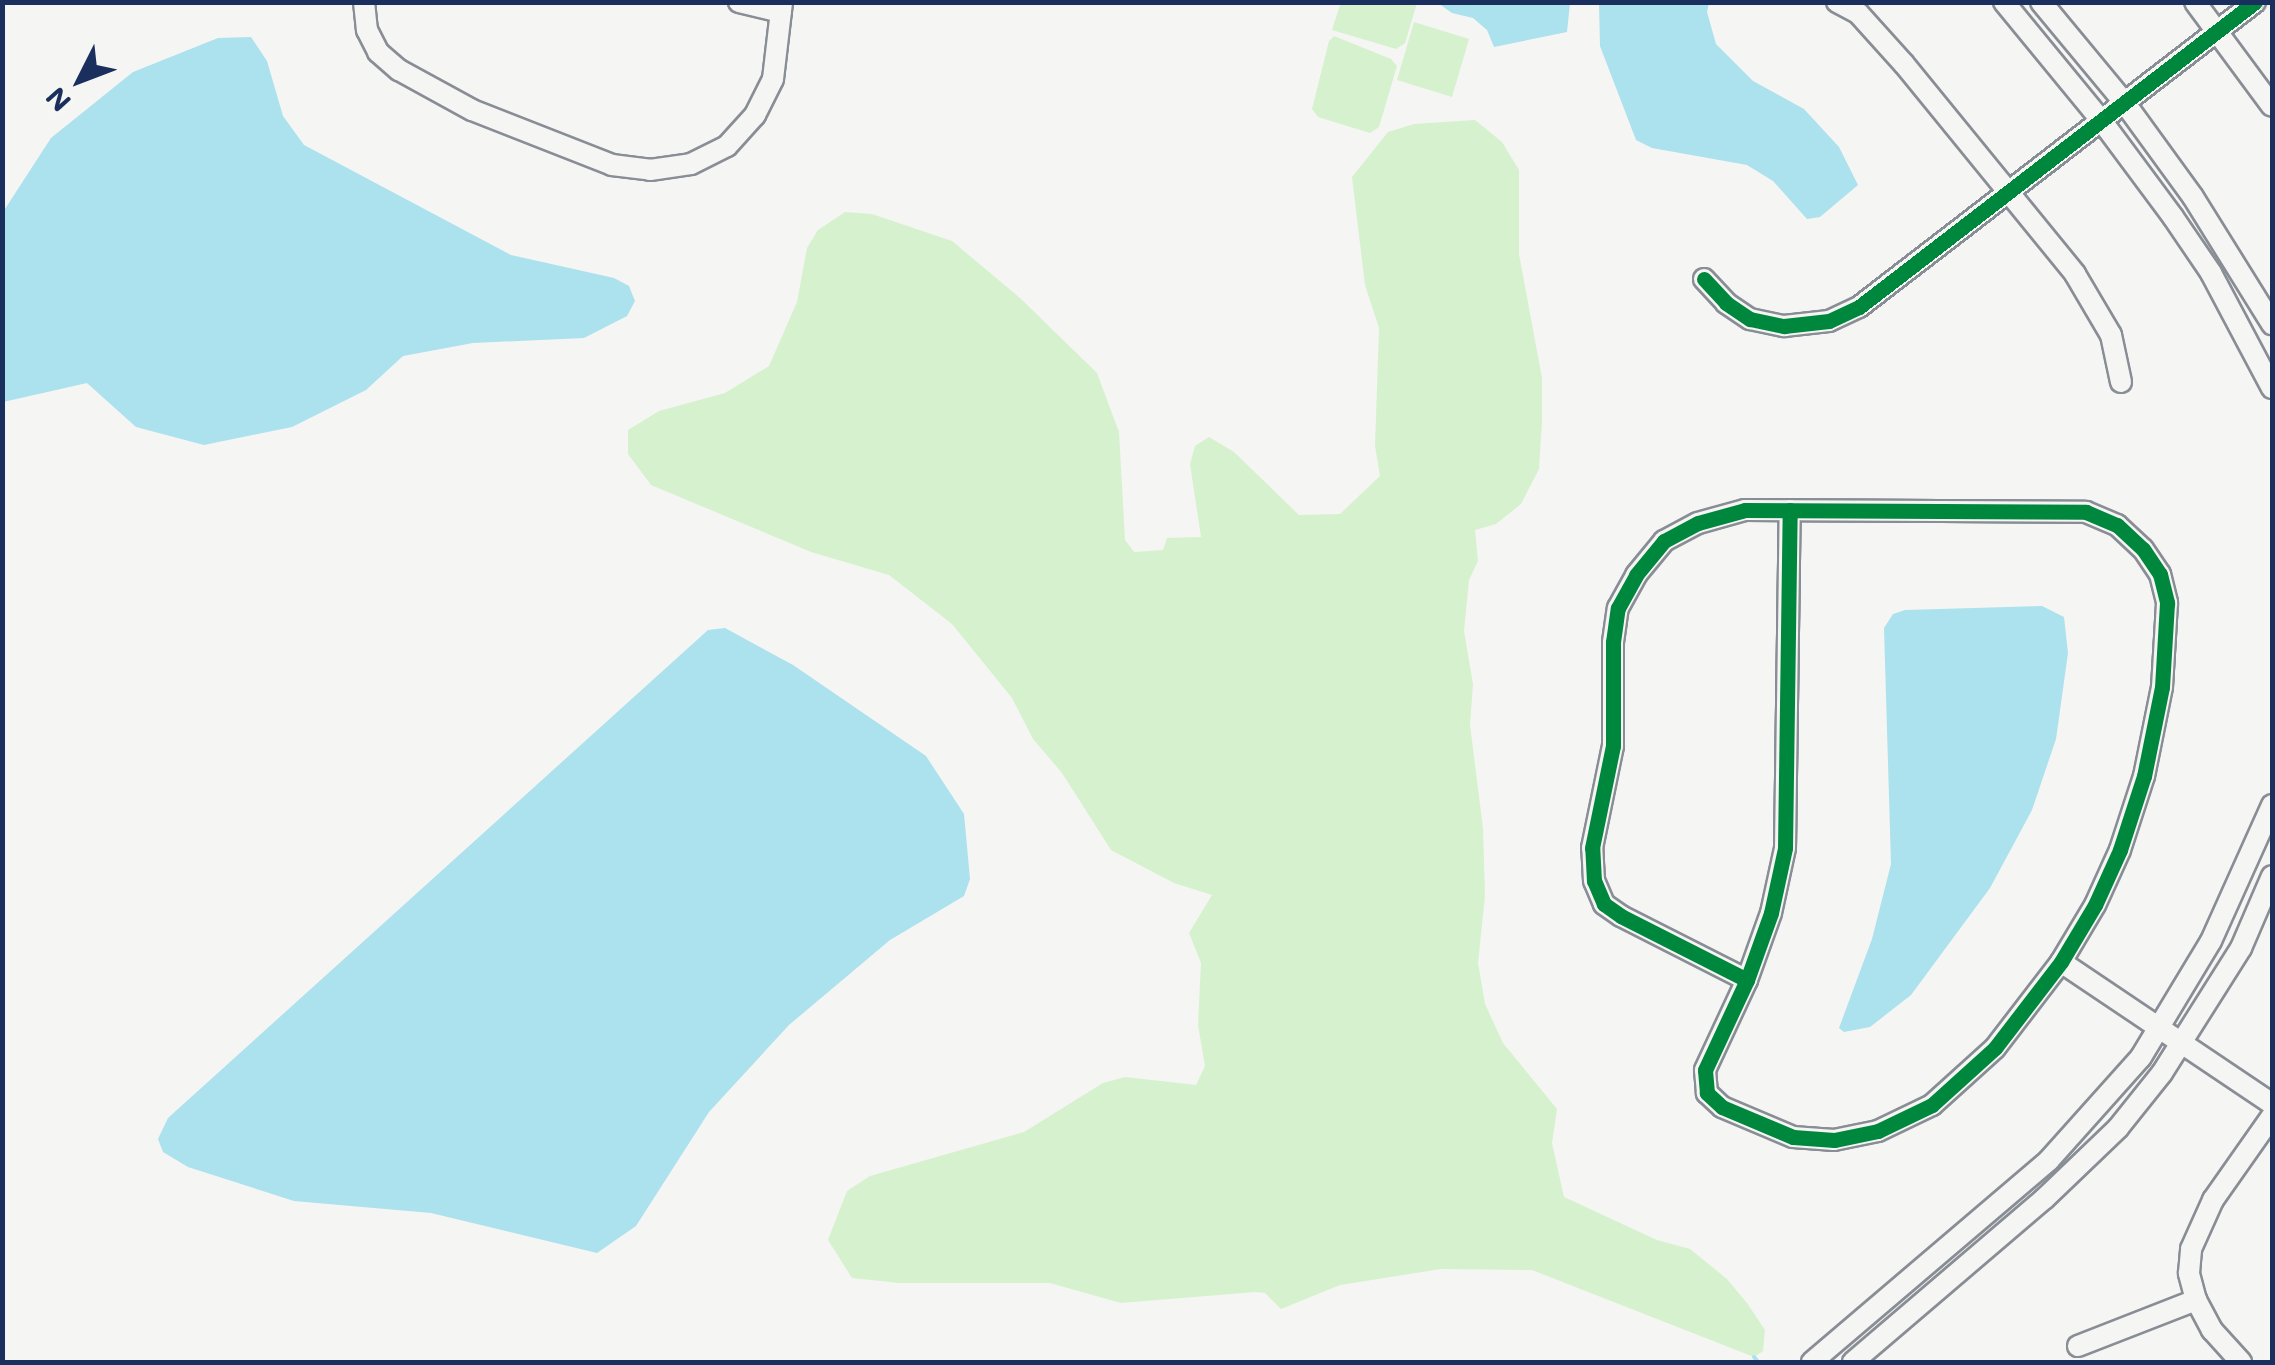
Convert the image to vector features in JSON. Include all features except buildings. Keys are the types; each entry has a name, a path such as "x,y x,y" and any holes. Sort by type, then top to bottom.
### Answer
{"street":[{"path":"364,2 367,30 378,52 399,70 472,110 612,166 650,170 691,164 727,146 756,115 773,79 782,7 740,2"},
{"path":"1837,2 1858,13 2076,274 2110,334 2121,382"},
{"path":"2004,2 2101,120 2211,273 2272,388"},
{"path":"2042,2 2124,102 2228,246 2272,324"},
{"path":"2195,2 2272,106"},
{"path":"1704,279 1726,304 1750,320 1784,326 1829,321 1859,307 2255,2"},
{"path":"1747,980 1604,904 1594,881 1592,848 1613,746 1613,642 1618,608 1636,576 1664,541 1698,523 1745,510 1790,510 2086,512 2117,525 2143,549 2160,574 2167,603 2162,688 2144,776 2120,850 2061,962 1995,1048 1932,1105 1878,1131 1834,1140 1793,1137 1722,1107 1706,1093 1705,1070 1747,980 1771,914 1785,848 1790,510"},
{"path":"1812,1362 2049,1160 2087,1122 2160,1030 2212,941 2272,805"},
{"path":"1853,1362 2044,1198 2118,1128 2182,1043 2241,948 2272,876"},
{"path":"2061,962 2272,1104"},
{"path":"2241,1362 2212,1330 2196,1300 2190,1261 2200,1222 2272,1116"},
{"path":"2078,1346 2196,1300"}],"green space":[{"path":"1341,2 1417,2 1405,43 1396,49 1332,30"},
{"path":"1414,22 1469,39 1452,97 1397,80"},
{"path":"1334,36 1391,59 1397,66 1379,127 1370,133 1318,117 1312,109 1329,41"},
{"path":"1475,120 1502,142 1519,170 1519,254 1542,378 1539,469 1521,504 1496,524 1475,530 1478,561 1469,580 1464,631 1473,684 1470,725 1483,828 1485,896 1478,963 1485,1004 1503,1043 1557,1109 1552,1143 1564,1197 1657,1240 1690,1249 1727,1279 1747,1303 1765,1330 1763,1351 1754,1357 1532,1270 1441,1269 1340,1285 1281,1309 1265,1293 1255,1292 1121,1303 1050,1283 899,1283 852,1278 828,1240 847,1191 870,1176 1024,1132 1103,1083 1125,1077 1196,1085 1205,1066 1198,1025 1201,963 1189,933 1212,895 1174,883 1111,850 1062,773 1033,739 1012,698 952,624 889,575 811,552 651,485 628,454 628,430 659,411 725,393 769,366 797,302 807,248 818,230 845,212 872,214 952,241 1020,298 1097,373 1119,432 1125,540 1134,552 1163,550 1167,538 1201,537 1190,464 1195,446 1209,437 1234,452 1299,515 1340,514 1380,476 1375,446 1379,328 1365,285 1352,177 1388,132 1414,124"}],"water":[{"path":"1438,3 1570,3 1567,32 1494,47 1487,30 1473,18 1452,13"},
{"path":"1599,3 1709,3 1707,12 1716,44 1753,81 1804,109 1839,147 1858,185 1820,217 1807,219 1773,181 1747,165 1652,148 1636,140 1600,46"},
{"path":"251,37 267,61 283,116 304,145 511,255 614,278 629,286 635,301 627,316 584,338 473,343 403,356 366,390 292,427 204,445 136,427 87,383 3,402 3,212 51,138 133,72 218,38"},
{"path":"2042,606 2064,617 2068,653 2056,739 2032,810 1990,888 1911,995 1870,1027 1844,1032 1839,1028 1872,939 1891,864 1884,628 1893,614 1905,610"},
{"path":"725,628 793,665 926,756 964,814 970,879 964,896 890,940 789,1025 709,1112 636,1226 597,1253 431,1213 294,1201 188,1167 163,1152 158,1139 168,1118 708,630"}],"waterway":[{"path":"1754,1357 1758,1362"}],"cycle path":[{"path":"1704,279 1726,303 1750,319 1784,326 1829,321 1859,307 2255,2"},
{"path":"1747,980 1621,916 1604,904 1594,881 1592,848 1613,746 1613,642 1618,608 1636,575 1664,541 1698,523 1745,510 2086,512 2117,525 2143,549 2160,574 2167,603 2162,687 2144,776 2120,850 2095,905 2061,962 1995,1048 1932,1105 1878,1131 1834,1140 1793,1137 1722,1107 1707,1093 1705,1070 1747,980 1771,913 1785,848 1790,510"}]}
